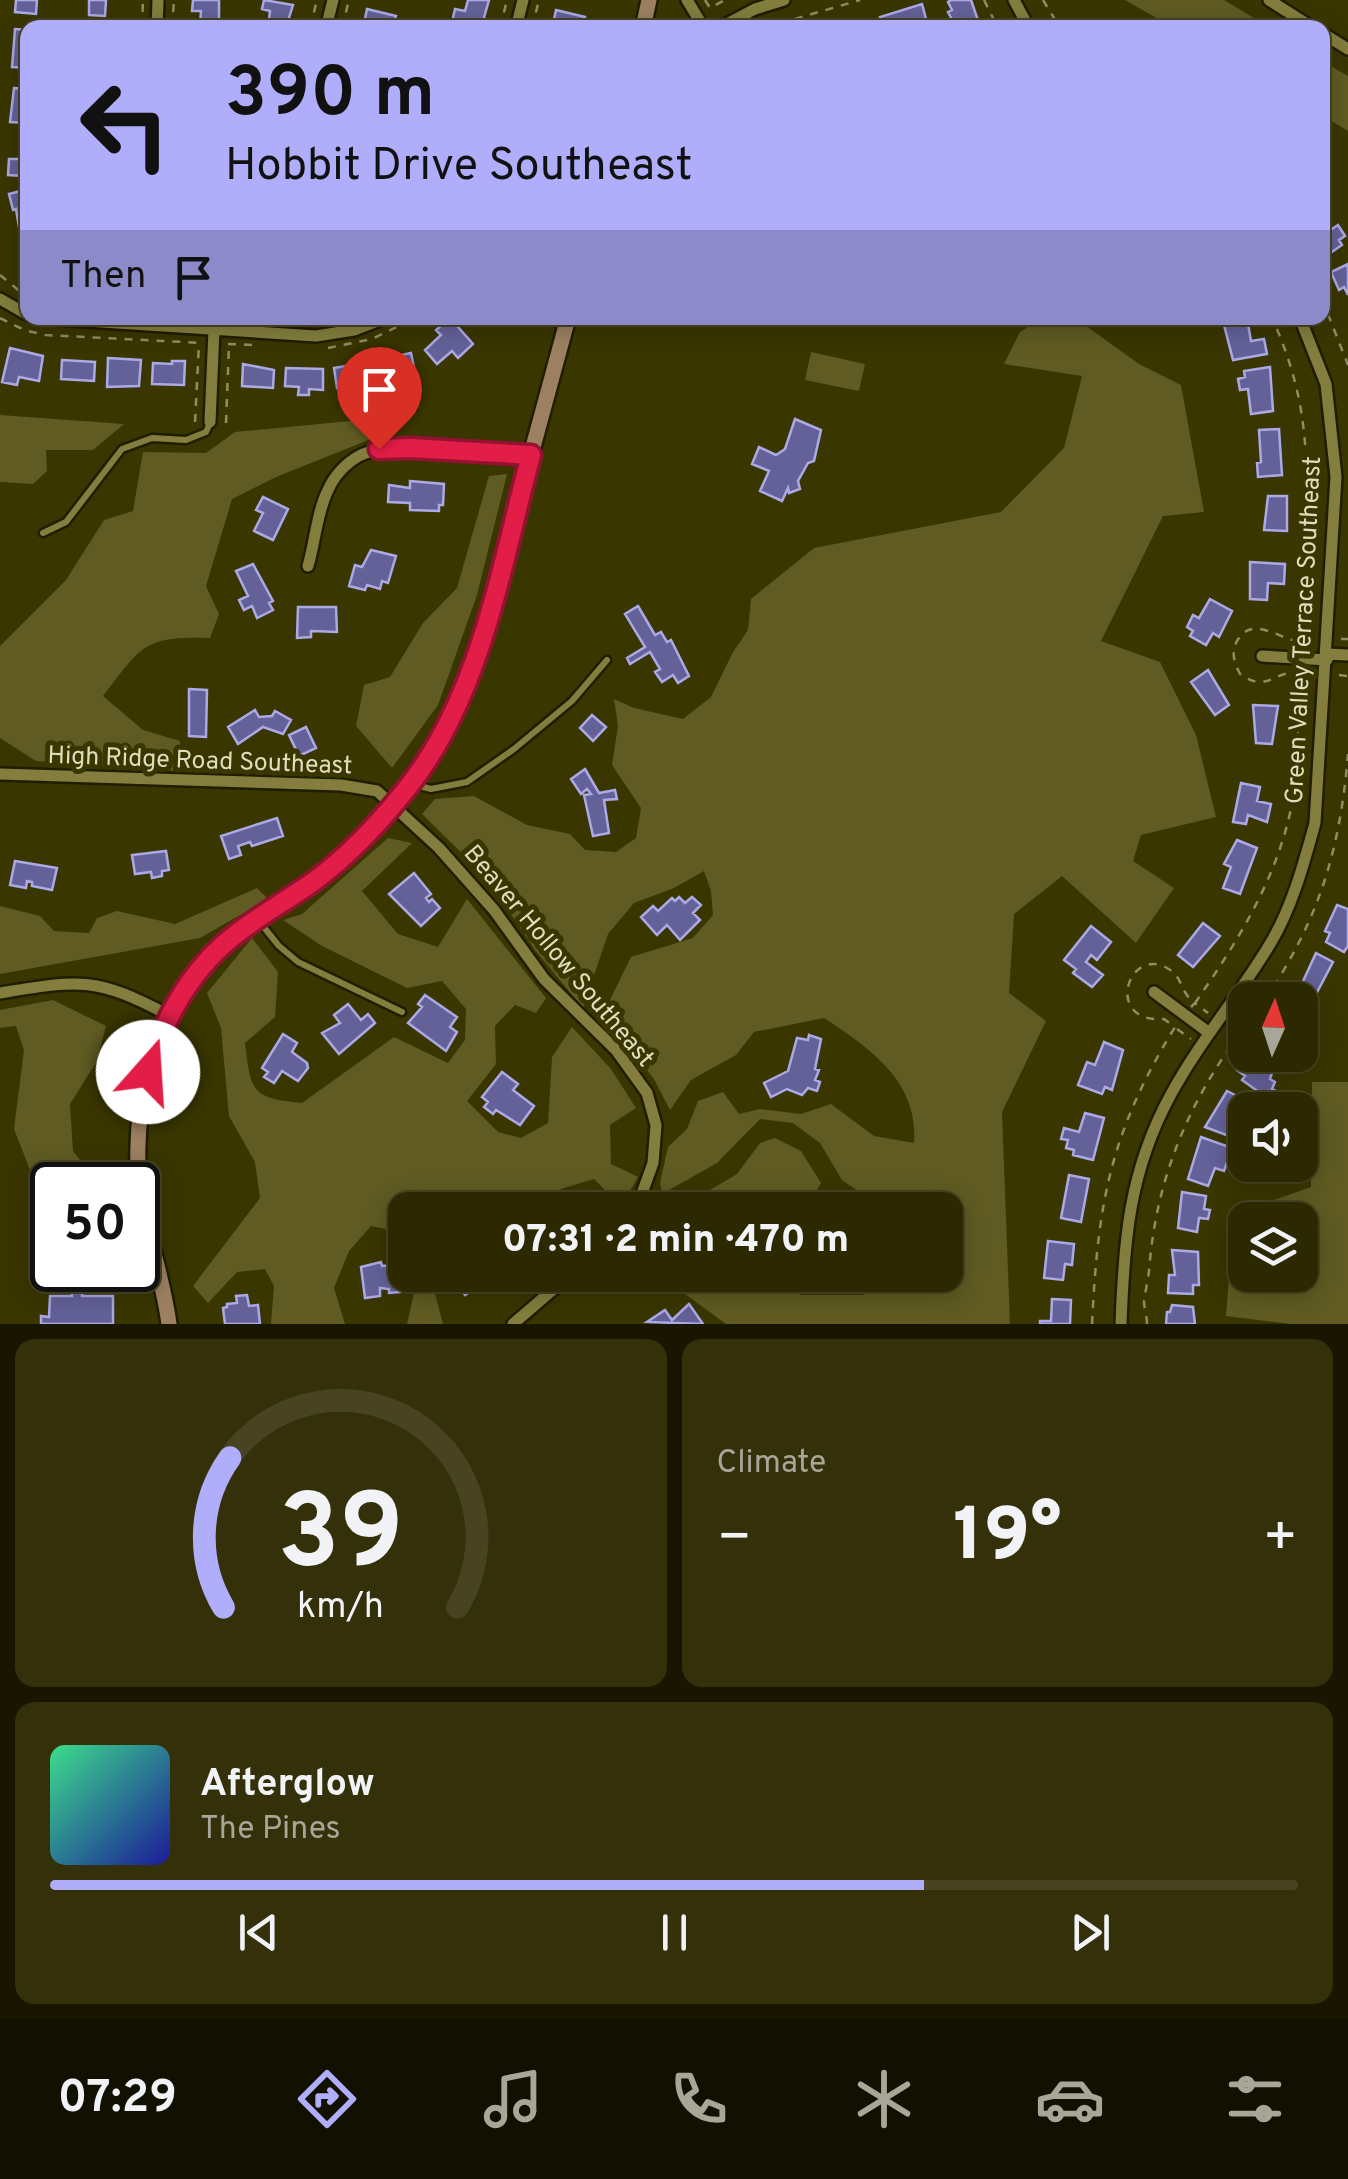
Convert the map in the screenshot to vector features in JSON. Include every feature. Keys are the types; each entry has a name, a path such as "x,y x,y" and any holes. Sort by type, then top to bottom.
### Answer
{"main road":[{"path":"169,1324 166,1295 142,1211 138,1175 140,1109 156,1043 168,1015 208,960 257,919 319,878 411,784 440,736 473,664 566,325"}],"street":[{"path":"735,20 784,0"},
{"path":"1269,0 1300,20"},
{"path":"142,325 316,336 367,325"},
{"name":"Green Valley Terrace Southeast","path":"1120,1324 1125,1235 1135,1186 1169,1098 1208,1032 1272,940 1305,860 1315,823 1342,478 1326,384 1303,325"},
{"path":"210,422 214,330"},
{"path":"308,566 327,492 340,471 361,454 411,448 531,455"},
{"path":"1262,656 1348,655"},
{"name":"High Ridge Road Southeast","path":"0,774 341,785 377,791 392,806"},
{"name":"Beaver Hollow Southeast","path":"392,806 440,848 494,910 544,979 616,1050 647,1092 656,1125 653,1163 643,1192"},
{"path":"0,994 78,982 103,985 168,1015"},
{"path":"1154,992 1208,1032"},
{"path":"513,1324 550,1292"}],"lane":[{"path":"43,533 66,522 122,449 152,438 172,441 198,436 206,432 210,422"},
{"path":"411,784 431,788 468,782 514,750 572,701 607,660"},
{"path":"257,919 298,962 402,1012"}],"path":[{"path":"705,0 710,8 726,0"},
{"path":"791,20 860,0"},
{"path":"0,276 20,292"},
{"path":"0,318 45,335 202,343"},
{"path":"1330,320 1348,366"},
{"path":"1195,1003 1258,906 1274,867 1292,801 1300,673 1288,672 1258,683 1240,674 1234,658 1241,636 1258,628 1277,632 1288,642 1301,642 1308,489 1306,432 1296,380 1275,325"},
{"path":"195,422 202,343 199,337"},
{"path":"226,423 230,338"},
{"path":"1340,638 1348,639"},
{"path":"1339,675 1348,676"},
{"path":"1275,982 1306,930 1322,892 1338,841 1348,754"},
{"path":"1200,1045 1164,1019 1142,1018 1130,1005 1127,986 1136,970 1148,965 1169,968 1182,982 1184,996 1218,1020"},
{"path":"1092,1324 1102,1205 1116,1148 1140,1089 1176,1028"},
{"path":"1147,1324 1144,1301 1163,1179 1198,1095 1228,1051"}],"shaded area":[{"path":"1125,0 1224,0 1257,20 1160,20"},
{"path":"1330,66 1348,76 1348,131 1330,120"},
{"path":"1030,325 1085,325 1139,364 1181,385 1204,512 1163,516 1101,641 1160,662 1196,735 1216,817 1141,835 1133,861 1174,888 1136,943 1062,876 1014,914 1009,993 1046,1021 1002,1112 1010,1324 726,1324 682,1292 963,1292 963,1192 859,1192 842,1180 820,1143 793,1123 760,1119 717,1163 662,1192 668,1147 687,1129 698,1101 723,1092 739,1114 760,1109 801,1114 831,1104 874,1136 914,1143 909,1102 900,1085 874,1055 824,1018 754,1032 736,1055 691,1080 670,1110 654,1079 603,1014 631,957 693,938 713,915 704,871 634,903 608,934 583,1008 535,950 486,877 422,814 435,799 474,796 527,825 570,834 585,850 616,852 636,838 641,808 612,765 618,726 614,699 634,708 683,719 711,697 748,630 751,599 814,548 1001,512 1064,448 1082,376 1004,364 1020,332"},
{"path":"811,352 865,364 859,391 805,380"},
{"path":"0,415 124,424 93,450 46,450 47,471 33,484 0,482"},
{"path":"372,419 376,437 232,499 206,586 219,614 210,638 157,642 136,655 103,696 143,730 180,741 180,771 36,761 0,738 0,646 66,580 104,520 133,511 143,452 206,453 235,432"},
{"path":"507,474 477,595 438,705 392,768 356,726 364,685 390,677 423,623 457,588 489,476"},
{"path":"388,838 412,843 362,891 398,934 438,947 467,899 546,998 536,1013 515,1005 495,1026 496,1064 467,1101 498,1132 521,1138 548,1123 552,1057 572,1027 611,1069 636,1108 610,1125 611,1164 638,1177 630,1192 607,1192 594,1179 559,1192 388,1192 388,1229 371,1226 349,1251 334,1288 345,1324 271,1324 274,1286 265,1269 237,1272 208,1303 193,1286 260,1198 255,1162 229,1116 221,1028 207,993 252,938 278,972 275,1017 245,1043 252,1082 263,1095 302,1103 394,1037 448,1063 465,1040 466,1009 442,981 407,988 322,946 283,920 302,914"},
{"path":"257,888 268,899 200,938 0,974 0,906 40,916 54,931 89,933 97,918 117,911 175,924"},
{"path":"53,1000 106,1026 97,1061 70,1104 73,1151 82,1162 30,1162 30,1170 14,1129 24,1050 16,1026 0,1028 0,1010"},
{"path":"1312,1082 1348,1082 1348,1324 1291,1324 1226,1316 1228,1290 1318,1292 1318,1202 1268,1202 1318,1182 1318,1092 1312,1092"},
{"path":"775,1138 801,1151 821,1183 816,1192 706,1192 737,1174 760,1143"},
{"path":"414,1292 435,1292 443,1324 407,1324"}],"building":[{"path":"16,0 37,0 36,14 15,12"},
{"path":"89,0 106,0 105,16 89,15"},
{"path":"193,0 219,0 219,20 200,20 201,11 192,11"},
{"path":"264,0 293,5 288,20 269,20 270,11 262,9"},
{"path":"468,0 489,0 483,20 452,20 455,9 465,11"},
{"path":"971,0 978,20 952,20 948,2"},
{"path":"922,4 926,20 881,20 880,17"},
{"path":"367,9 396,16 395,20 365,20"},
{"path":"556,10 585,17 584,20 554,20"},
{"path":"15,29 20,29 20,68 12,67"},
{"path":"14,88 20,88 20,123 10,122"},
{"path":"9,159 20,159 20,176 8,175"},
{"path":"20,191 20,233 16,209 13,210 9,194"},
{"path":"1338,225 1345,236 1339,240 1342,245 1330,253 1330,226"},
{"path":"1348,264 1348,295 1344,287 1339,290 1331,272"},
{"path":"442,325 456,325 473,344 458,358 452,351 437,364 425,350 441,335 436,330"},
{"path":"1224,325 1248,325 1251,341 1264,339 1267,354 1233,360"},
{"path":"10,348 43,356 39,381 19,377 17,385 2,382"},
{"path":"411,353 415,372 401,375 403,383 389,386 387,377 381,379 377,360"},
{"path":"108,358 141,360 139,386 107,387"},
{"path":"62,360 95,362 94,381 61,379"},
{"path":"185,361 184,385 152,384 153,363"},
{"path":"368,362 372,382 356,384 358,392 346,394 345,386 337,388 334,368"},
{"path":"243,364 274,370 273,388 242,386"},
{"path":"1270,367 1273,411 1251,414 1248,389 1240,390 1238,379 1245,377 1244,371"},
{"path":"286,368 323,369 323,390 309,389 309,395 298,395 299,387 285,386"},
{"path":"795,419 821,430 814,461 808,463 798,481 800,489 789,493 788,488 782,501 760,491 769,471 752,464 759,447 776,455 785,449"},
{"path":"1279,429 1282,475 1258,477 1259,430"},
{"path":"410,481 444,484 439,511 410,510 410,503 388,502 389,485 410,488"},
{"path":"1268,496 1287,496 1287,531 1264,530"},
{"path":"263,497 288,509 273,540 254,531 263,513 256,510"},
{"path":"371,550 396,556 388,583 382,581 380,589 349,586 355,565 362,567"},
{"path":"1250,562 1285,564 1284,584 1268,583 1267,600 1250,599"},
{"path":"253,564 273,601 269,603 273,610 257,618 252,606 244,610 239,600 248,596 236,571"},
{"path":"1210,599 1232,611 1219,637 1213,633 1206,645 1190,636 1193,631 1187,627 1193,615 1199,618"},
{"path":"638,606 655,635 661,632 667,642 671,640 689,676 678,683 673,675 662,682 650,652 630,664 627,658 645,647 625,614"},
{"path":"298,607 336,607 337,632 311,631 311,637 297,638"},
{"path":"1208,670 1229,705 1215,715 1191,682"},
{"path":"189,689 207,690 206,737 189,736"},
{"path":"1253,705 1278,706 1272,744 1256,743"},
{"path":"255,710 259,717 272,716 275,711 291,720 283,734 263,727 238,744 228,727"},
{"path":"592,715 606,727 593,741 580,728"},
{"path":"306,727 316,748 299,756 289,735"},
{"path":"585,769 599,793 615,790 617,799 604,800 609,833 593,836 584,795 591,794 587,789 581,794 571,779"},
{"path":"1241,783 1260,787 1257,801 1271,804 1267,822 1248,815 1246,824 1233,822"},
{"path":"277,818 283,836 252,846 250,842 238,846 241,855 229,859 221,836"},
{"path":"1237,840 1257,848 1240,894 1223,888 1231,867 1224,864"},
{"path":"166,851 169,870 162,871 162,876 152,878 151,872 135,874 132,855"},
{"path":"15,861 57,868 52,890 32,886 27,881 26,888 10,885"},
{"path":"414,873 431,894 426,898 440,908 421,926 389,894"},
{"path":"679,897 685,903 692,897 701,905 693,913 700,920 680,940 667,925 657,935 641,917 653,906 658,911 672,898 675,901"},
{"path":"1337,905 1348,909 1348,946 1344,952 1326,942 1330,933 1325,931"},
{"path":"1203,923 1220,936 1193,967 1178,955"},
{"path":"1091,926 1111,942 1097,960 1091,955 1086,962 1103,975 1092,987 1073,973 1076,969 1064,960"},
{"path":"1316,953 1333,962 1318,990 1318,982 1303,982"},
{"path":"425,995 457,1017 450,1027 457,1032 446,1051 408,1023 422,1007 418,1004"},
{"path":"348,1004 361,1020 368,1014 375,1023 339,1054 322,1033 340,1023 334,1015"},
{"path":"283,1034 297,1043 292,1052 308,1068 298,1081 282,1071 274,1083 264,1077 268,1072 262,1068"},
{"path":"809,1035 821,1039 815,1069 819,1070 815,1080 820,1082 817,1091 808,1088 802,1095 787,1089 771,1097 764,1083 788,1071 797,1038 808,1040"},
{"path":"1104,1042 1123,1050 1112,1090 1105,1087 1102,1094 1078,1085 1087,1062 1095,1065"},
{"path":"502,1072 518,1084 513,1090 534,1106 520,1125 484,1107 488,1102 482,1097"},
{"path":"1240,1072 1271,1072 1270,1079 1275,1082 1272,1089 1276,1091 1259,1092 1242,1080 1245,1076"},
{"path":"1227,1091 1229,1092 1228,1136 1205,1127"},
{"path":"1085,1113 1104,1118 1093,1160 1073,1155 1074,1150 1066,1148 1068,1140 1061,1139 1064,1128 1079,1132"},
{"path":"1201,1137 1228,1147 1224,1171 1215,1168 1208,1186 1188,1179"},
{"path":"1069,1175 1089,1179 1081,1222 1061,1218"},
{"path":"1182,1192 1206,1196 1204,1209 1210,1210 1208,1219 1199,1218 1197,1232 1178,1228"},
{"path":"1048,1241 1074,1244 1072,1265 1065,1264 1063,1280 1044,1278"},
{"path":"1172,1250 1198,1252 1199,1285 1193,1285 1193,1294 1168,1293 1169,1275 1175,1275"},
{"path":"381,1262 382,1266 388,1265 388,1289 380,1288 380,1296 365,1298 361,1267"},
{"path":"72,1292 82,1292 82,1296 113,1296 113,1324 41,1324 41,1316 49,1317 50,1296 72,1296"},
{"path":"247,1295 249,1306 258,1305 260,1324 225,1324 223,1308 237,1303 236,1296"},
{"path":"1052,1299 1071,1300 1070,1324 1040,1324 1051,1321"},
{"path":"689,1304 703,1324 647,1322 665,1310 672,1320"},
{"path":"1172,1305 1193,1307 1195,1324 1166,1324"}],"route":[{"path":"148,1072 168,1015 208,960 257,919 319,878 358,843 411,784 440,736 473,664 531,455 379,449"}]}
